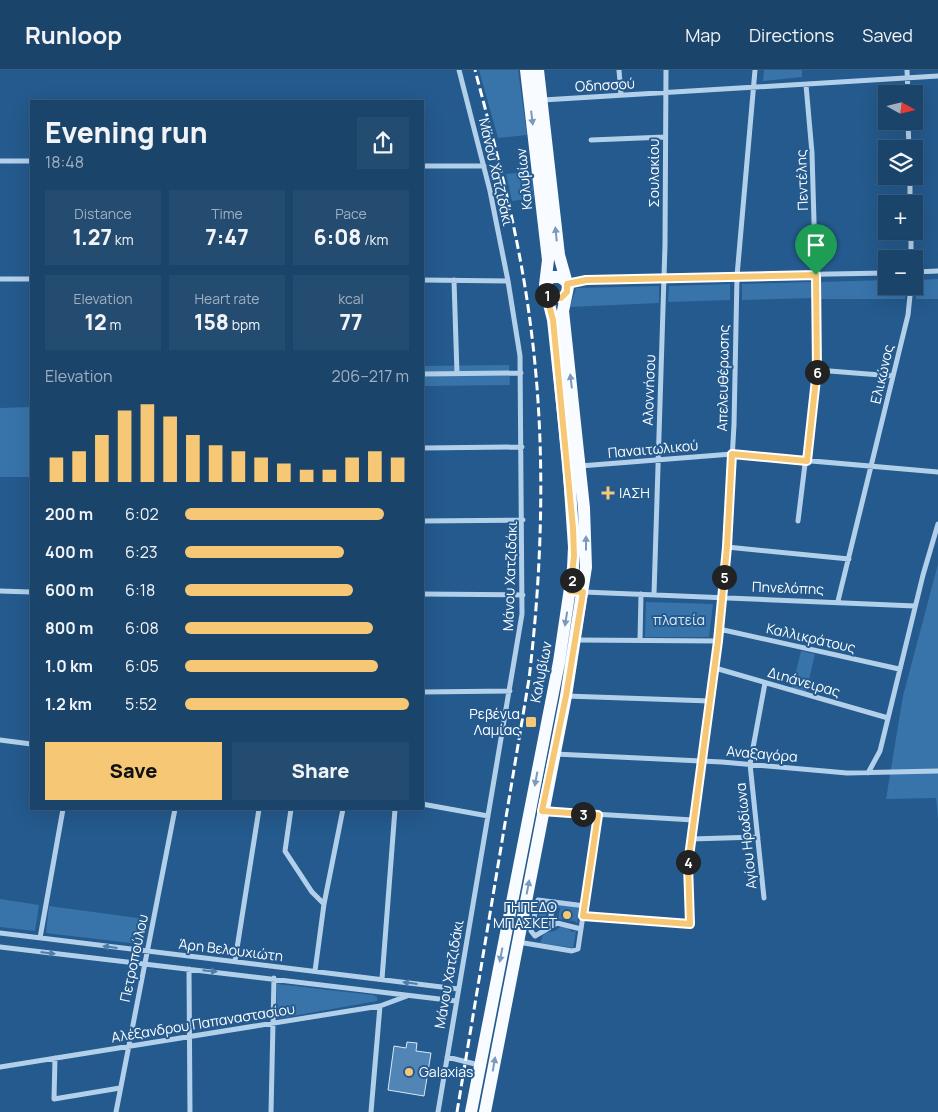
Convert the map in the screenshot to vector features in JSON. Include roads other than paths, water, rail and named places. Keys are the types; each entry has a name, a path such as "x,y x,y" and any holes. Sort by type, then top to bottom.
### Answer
{"main road":[{"name":"Καλυβίων","path":"485,1112 576,640 576,592 571,496 553,320 546,289 548,260 526,70"},
{"name":"Καλυβίων","path":"472,1112 559,662 576,592 586,533 563,312 566,286 559,255 543,100 538,70"},
{"path":"555,276 561,277 566,286 556,299 546,289 547,280 555,276"}],"street":[{"name":"Μάνου Χατζιδάκι","path":"438,1112 522,620 523,595 521,373 518,339 508,280 484,166 459,70"},
{"path":"619,70 621,95"},
{"name":"Σουλακίου","path":"664,277 666,70"},
{"name":"Απελευθέρωσης","path":"583,916 690,924 687,873 718,641 727,547 732,454 737,276 755,70"},
{"path":"907,70 907,85"},
{"name":"Οδησσού","path":"543,100 938,76"},
{"name":"Πεντέλης","path":"798,521 817,370 812,153 806,85"},
{"path":"591,140 665,137"},
{"path":"0,161 30,161"},
{"path":"424,166 484,166"},
{"path":"923,272 938,271"},
{"path":"566,286 586,280 878,273"},
{"name":"Αλοννήσου","path":"654,594 664,277"},
{"path":"0,279 30,279"},
{"path":"424,280 508,280"},
{"path":"454,280 458,374"},
{"name":"Ελικώνος","path":"838,602 894,376 908,315 910,295"},
{"path":"817,370 894,376"},
{"path":"424,374 521,373"},
{"path":"424,448 522,447"},
{"name":"Παναιτωλικού","path":"580,466 732,454 938,472"},
{"path":"424,521 523,520"},
{"path":"868,773 880,751 915,606 938,524"},
{"path":"727,547 849,559"},
{"path":"0,591 30,592"},
{"name":"Πηνελόπης","path":"576,592 915,606"},
{"path":"424,594 523,595"},
{"path":"640,640 641,594"},
{"name":"Καλλικράτους","path":"719,629 899,669"},
{"path":"576,640 718,641"},
{"name":"Διηάνειρας","path":"714,668 888,718"},
{"name":"Αγίου Ηρωδίωνα","path":"764,898 750,764 765,683"},
{"path":"424,692 510,691"},
{"path":"566,696 710,701"},
{"path":"0,740 30,744"},
{"name":"Αναξαγόρα","path":"554,754 750,764 823,771 868,773 938,772"},
{"path":"424,804 488,816"},
{"path":"40,938 62,810"},
{"name":"Πετροπούλου","path":"116,1112 175,810"},
{"path":"235,962 258,810"},
{"path":"291,810 285,851 312,892 324,904"},
{"path":"315,971 324,904 343,810"},
{"path":"382,980 395,810"},
{"path":"542,811 693,820"},
{"path":"517,942 572,951 578,950 598,815"},
{"path":"691,839 758,837"},
{"path":"581,929 566,924 552,925 537,935 533,935 531,931 538,900 585,906"},
{"path":"552,925 551,915 555,902"},
{"name":"Άρη Βελουχιώτη","path":"0,934 458,989"},
{"name":"Άρη Βελουχιώτη","path":"0,947 456,1001"},
{"path":"189,969 190,1112"},
{"path":"271,1112 274,978"},
{"name":"Αλέξανδρου Παπαναστασίου","path":"0,1067 380,1006 407,996"},
{"path":"371,1112 380,1006"},
{"path":"447,1057 480,1065"},
{"path":"55,1058 54,1099 120,1088"}],"railway":[{"path":"457,1112 529,679 534,635 541,500 539,410 530,321 507,195 475,70"}],"place":[{"name":"ΙΑΣΗ","path":"608,493"},
{"name":"Ρεβένια Λαμίας","path":"531,722"},
{"name":"ΓΗΠΕΔΟ ΜΠΑΣΚΕΤ","path":"567,915"},
{"name":"Galaxias","path":"409,1072"}],"park label":[{"name":"πλατεία","path":"679,620"}]}
